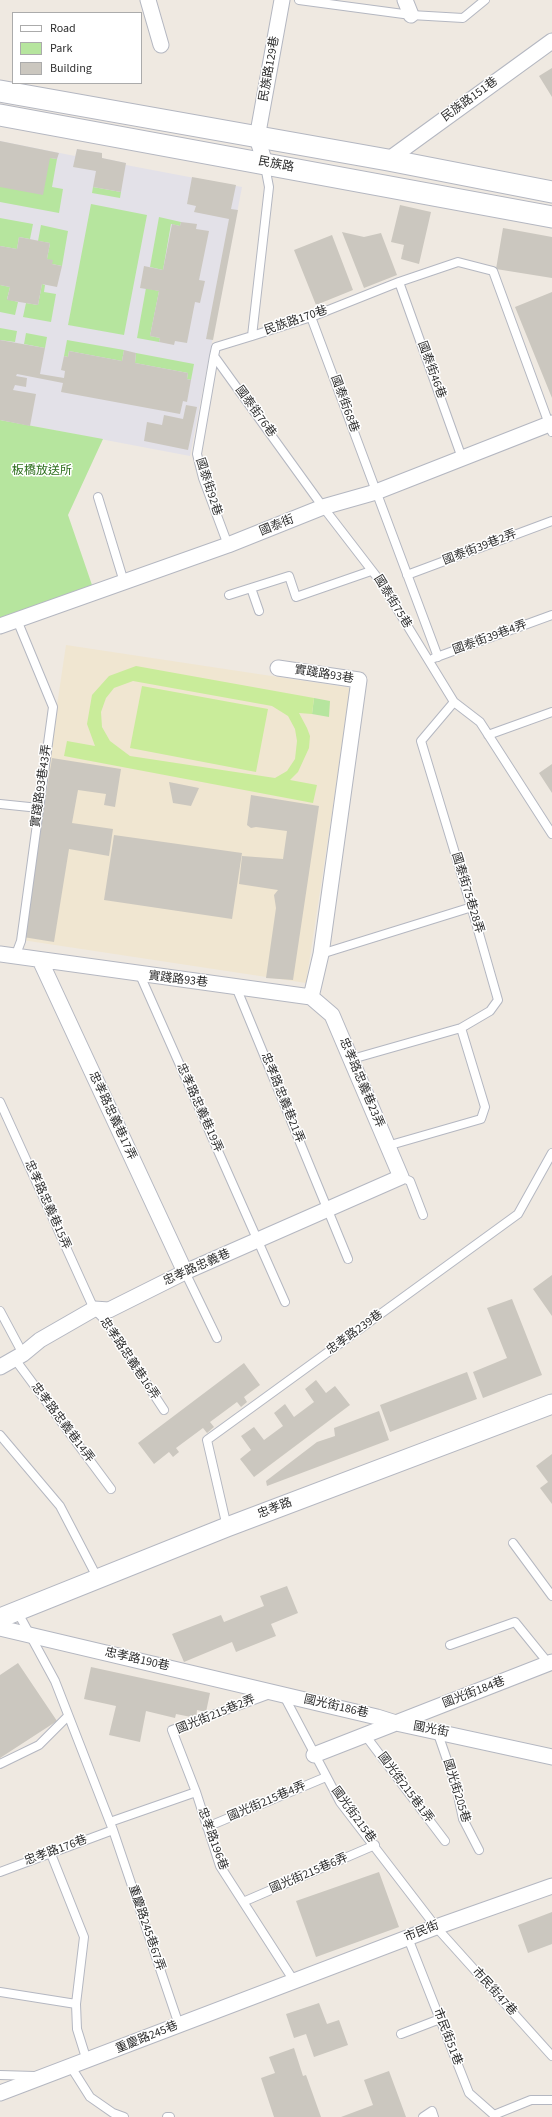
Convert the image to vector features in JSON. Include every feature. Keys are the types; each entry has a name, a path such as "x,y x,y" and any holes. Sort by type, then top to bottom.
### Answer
{"main road":[{"name":"民族路","path":"0,91 257,138 388,160 552,192"},
{"name":"民族路","path":"0,114 552,216"}],"street":[{"path":"148,0 161,45"},
{"name":"民族路129巷","path":"257,138 282,0"},
{"path":"405,0 411,15"},
{"name":"民族路151巷","path":"388,160 552,41"},
{"path":"257,138 265,163"},
{"name":"國泰街","path":"0,626 228,545 323,507 376,492 462,458 551,427"},
{"name":"實踐路93巷","path":"0,954 140,975 311,997 321,954 359,680 278,668"},
{"name":"忠孝路忠義巷17弄","path":"40,960 185,1272"},
{"name":"忠孝路忠義巷23弄","path":"311,997 332,1015 401,1177"},
{"name":"忠孝路忠義巷","path":"94,1308 109,1310 185,1272 401,1177"},
{"path":"0,1367 40,1340 94,1308"},
{"name":"忠孝路","path":"8,1614 227,1527 552,1404"},
{"name":"忠孝路190巷","path":"0,1628 279,1693"},
{"name":"國光街184巷","path":"396,1723 550,1663"},
{"name":"國光街186巷","path":"279,1693 396,1723"},
{"name":"國光街","path":"314,1755 396,1723 437,1730 551,1758"},
{"name":"市民街","path":"294,1981 436,1927 552,1886"},
{"name":"重慶路245巷","path":"0,2093 294,1981"}],"lane":[{"path":"299,0 411,15 463,18 485,0"},
{"name":"民族路170巷","path":"265,163 269,187 252,336 311,317 399,282 458,262 493,271 551,427"},
{"name":"國泰街46巷","path":"399,282 462,458"},
{"name":"國泰街68巷","path":"311,317 438,657"},
{"path":"214,356 216,347 252,336"},
{"name":"國泰街76巷","path":"214,356 323,507"},
{"name":"國泰街92巷","path":"214,356 197,454 228,545"},
{"path":"98,496 124,582"},
{"name":"國泰街75巷","path":"323,507 380,581 454,702 480,722 552,834"},
{"name":"國泰街39巷2弄","path":"407,575 552,521"},
{"path":"229,595 289,576 296,597 371,570"},
{"path":"251,588 259,611"},
{"name":"國泰街39巷4弄","path":"427,660 552,615"},
{"name":"實踐路93巷43弄","path":"15,956 21,940 53,707 17,620"},
{"name":"國泰街75巷28弄","path":"352,1059 461,1028 490,1011 498,1000 472,907 421,741 454,702"},
{"path":"488,735 552,712"},
{"path":"0,804 39,808"},
{"path":"321,954 472,907"},
{"name":"忠孝路忠義巷19弄","path":"140,975 285,1302"},
{"name":"忠孝路忠義巷21弄","path":"236,987 348,1259"},
{"path":"387,1146 481,1119 485,1107 461,1028"},
{"name":"忠孝路忠義巷15弄","path":"0,1102 94,1308"},
{"name":"忠孝路239巷","path":"227,1527 207,1440 518,1214 552,1153"},
{"path":"401,1177 410,1182 423,1215"},
{"path":"185,1272 217,1338"},
{"name":"忠孝路忠義巷16弄","path":"94,1308 105,1320 164,1410"},
{"name":"忠孝路忠義巷14弄","path":"0,1311 18,1356 110,1488"},
{"path":"0,1435 60,1506 98,1579"},
{"path":"513,1543 552,1596"},
{"path":"8,1614 28,1634 54,1681 111,1826"},
{"path":"450,1645 515,1622 550,1663"},
{"name":"國光街215巷","path":"279,1693 340,1802 375,1845 436,1927"},
{"name":"國光街215巷2弄","path":"196,1792 172,1730 279,1693"},
{"path":"0,1764 39,1745 67,1717"},
{"name":"國光街205巷","path":"437,1730 456,1786 463,1819 479,1850"},
{"name":"國光街215巷1弄","path":"365,1735 445,1841"},
{"name":"國光街215巷4弄","path":"207,1827 326,1777"},
{"name":"忠孝路196巷","path":"111,1826 196,1792 220,1866 294,1981"},
{"name":"忠孝路176巷","path":"0,1872 50,1854 111,1826"},
{"name":"重慶路245巷67弄","path":"111,1826 178,2025"},
{"name":"國光街215巷6弄","path":"243,1902 375,1845"},
{"path":"50,1854 84,1937 76,2004 77,2029 87,2061"},
{"name":"市民街47巷","path":"436,1927 552,2056"},
{"name":"市民街51巷","path":"408,1938 469,2093 494,2115 505,2114"},
{"path":"0,1992 76,2004"},
{"path":"401,2034 440,2019"},
{"path":"71,2067 90,2097 113,2113 124,2117"},
{"path":"0,2075 47,2076"},
{"path":"505,2114 531,2100 552,2100"},
{"path":"423,2117 433,2114"}],"shaded area":[{"path":"0,141 75,156 77,149 102,153 102,158 126,163 126,165 242,187 190,456 0,420"},
{"path":"66,645 351,688 306,983 22,940"}],"green space":[{"path":"50,158 57,159 52,187 63,189 59,213 0,202 0,187"},
{"path":"93,187 121,192 120,198 92,193"},
{"path":"91,204 147,215 124,335 68,325"},
{"path":"159,217 181,222 180,226 171,224 163,270 150,267"},
{"path":"0,218 33,224 30,239 19,237 17,249 0,246"},
{"path":"41,225 68,231 62,266 52,264 47,259 50,243 38,241"},
{"path":"42,284 45,285 44,292 56,294 51,322 23,317 26,303 38,305"},
{"path":"0,285 10,287 7,299 18,302 15,315 0,312"},
{"path":"146,288 159,291 150,336 160,338 159,342 137,338"},
{"path":"0,328 17,331 15,342 0,340"},
{"path":"26,333 47,337 45,348 24,344"},
{"path":"67,340 124,350 122,361 69,351 68,357 64,356"},
{"path":"136,353 194,364 191,380 187,379 188,373 135,363"},
{"name":"板橋放送所","path":"0,420 103,439 68,515 92,585 0,618"},
{"path":"136,666 314,698 312,714 299,713 310,736 309,748 298,772 290,780 317,785 313,803 64,756 67,741 95,746 87,724 92,695 109,676","holes":["133,681 272,706 288,716 295,729 297,741 295,759 287,771 275,778 130,756 110,741 102,727 101,712 106,698 114,688"]},
{"path":"142,686 268,709 256,772 130,748"},
{"path":"314,698 330,701 329,717 312,714"}],"building":[{"path":"552,68 552,97 539,76"},
{"path":"0,141 59,153 57,159 50,158 43,195 0,187"},
{"path":"77,149 102,153 102,158 126,163 121,192 93,187 96,171 73,167"},
{"path":"192,177 236,185 231,209 238,210 213,340 206,339 229,219 194,212 196,206 187,204"},
{"path":"400,205 431,212 419,264 401,259 404,245 391,242"},
{"path":"181,222 197,224 196,229 209,231 199,280 205,281 200,303 195,302 187,343 175,341 174,345 159,342 160,338 150,336 159,291 140,288 144,266 163,270 172,224 180,226"},
{"path":"503,228 552,237 552,278 496,269"},
{"path":"342,232 364,237 381,233 397,275 364,288"},
{"path":"332,235 353,290 316,305 294,250"},
{"path":"19,237 50,243 47,259 53,260 52,264 62,266 57,287 42,284 38,305 7,300 10,287 0,285 0,246 17,249"},
{"path":"552,292 552,398 515,307"},
{"path":"0,340 45,348 40,374 64,378 65,371 61,370 64,356 68,357 69,351 122,361 124,350 136,353 135,363 188,373 187,379 191,380 187,402 183,401 180,414 61,392 63,383 17,374 16,376 27,378 26,387 15,385 13,390 36,394 30,426 0,420"},
{"path":"186,405 197,407 188,450 144,441 147,422 162,425 164,415 183,419"},
{"path":"52,758 121,769 115,807 104,805 106,794 78,790 72,823 113,829 109,856 69,849 54,942 23,937"},
{"path":"552,764 552,793 539,773"},
{"path":"169,782 199,788 191,806 173,803"},
{"path":"251,795 319,806 293,980 266,978 276,908 274,895 278,890 239,884 242,856 283,859 287,831 256,827 251,828 247,825"},
{"path":"114,835 242,853 232,919 104,900"},
{"path":"552,1275 552,1316 533,1289"},
{"path":"512,1299 542,1375 483,1398 473,1372 507,1358 487,1308"},
{"path":"244,1363 260,1385 244,1397 247,1402 241,1407 237,1402 210,1422 214,1427 207,1433 203,1428 176,1448 179,1452 173,1457 169,1452 154,1464 138,1443"},
{"path":"467,1372 477,1399 390,1432 380,1405"},
{"path":"316,1380 326,1393 335,1386 350,1405 254,1477 240,1459 251,1450 241,1436 254,1427 264,1440 283,1426 274,1413 285,1404 294,1417 314,1402 305,1389"},
{"path":"379,1411 389,1440 267,1486 266,1481 317,1442 335,1436 334,1428"},
{"path":"552,1454 552,1504 540,1488 548,1482 536,1466"},
{"path":"287,1586 298,1613 271,1624 276,1636 236,1652 232,1642 184,1662 172,1634 221,1615 224,1622 264,1606 260,1596"},
{"path":"18,1663 57,1721 0,1758 0,1675"},
{"path":"91,1667 210,1693 206,1712 197,1710 196,1718 176,1714 175,1718 146,1711 140,1742 109,1735 116,1706 84,1699"},
{"path":"379,1872 399,1927 316,1957 296,1901"},
{"path":"552,1912 552,1944 528,1953 518,1925"},
{"path":"319,2003 327,2024 339,2020 348,2045 314,2057 306,2034 294,2038 286,2014"},
{"path":"294,2048 303,2076 306,2075 321,2117 274,2117 261,2078 275,2073 269,2057"},
{"path":"389,2071 406,2117 341,2117 373,2105 364,2080"}]}
